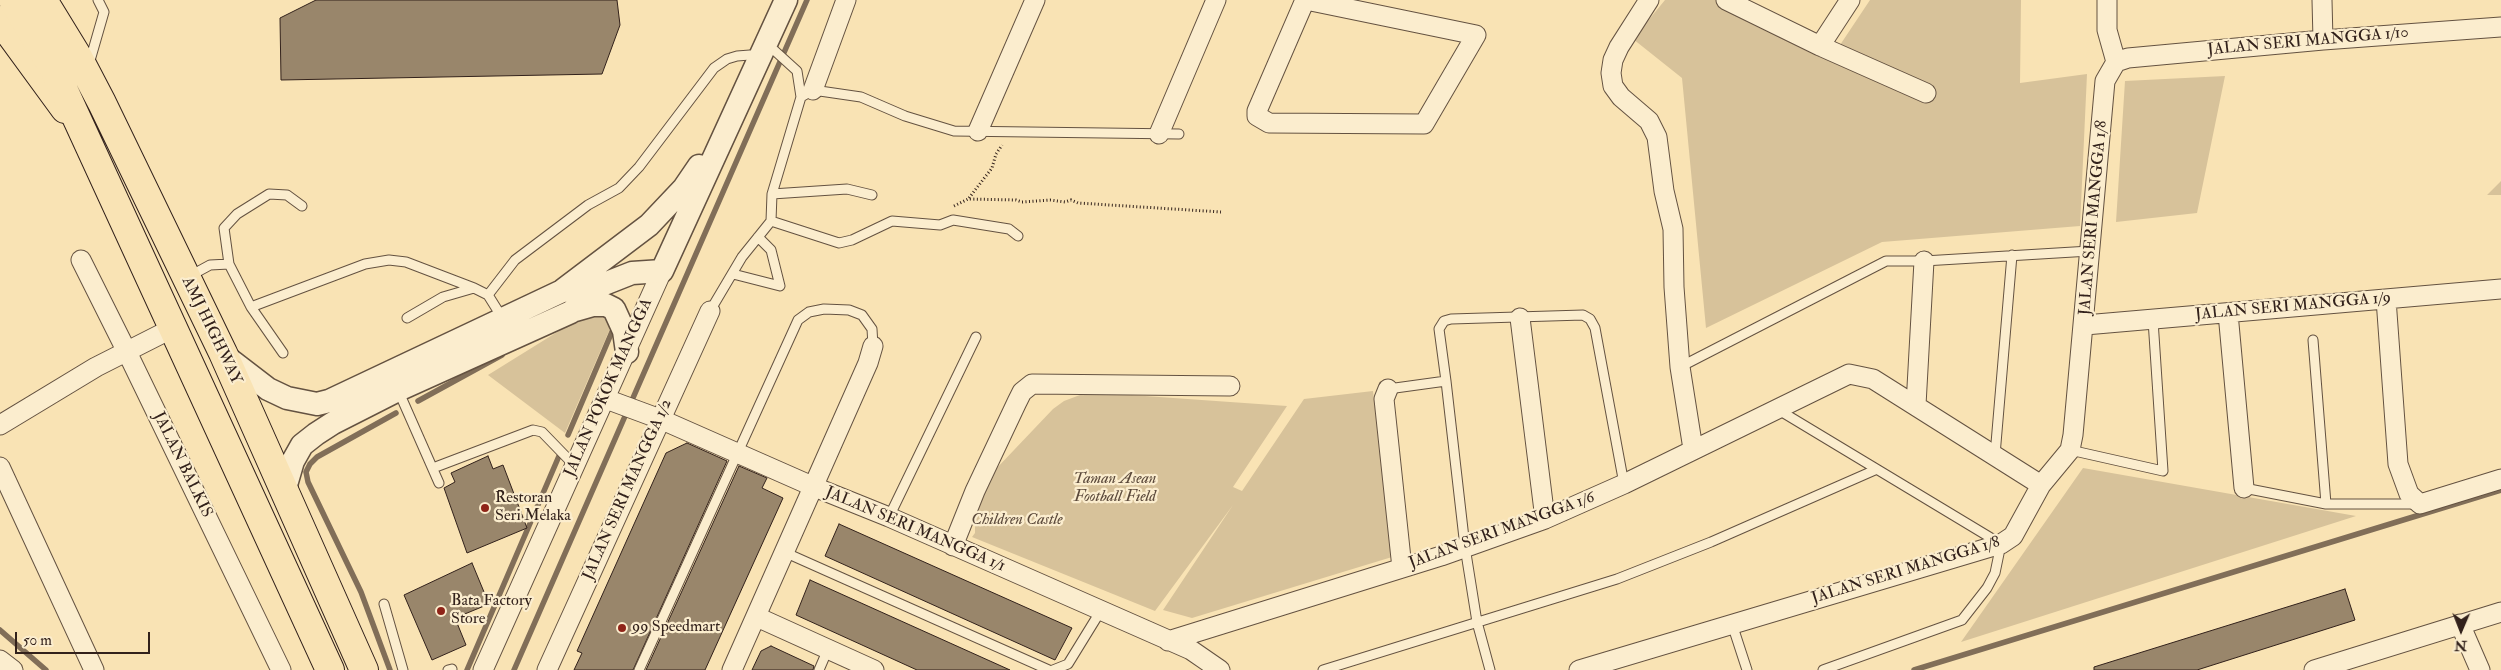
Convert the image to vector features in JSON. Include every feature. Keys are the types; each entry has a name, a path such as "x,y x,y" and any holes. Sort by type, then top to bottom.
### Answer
{"main road":[{"name":"AMJ HIGHWAY","path":"13,0 56,72 330,670"},
{"name":"AMJ HIGHWAY","path":"43,0 86,73 223,353 364,670"},
{"path":"55,0 86,73"},
{"path":"0,20 83,132"}],"street":[{"name":"JALAN POKOK MANGGA","path":"483,670 574,466 612,402 627,352 662,271 730,122 767,52 786,0"},
{"path":"807,94 846,0"},
{"path":"978,131 1035,0"},
{"path":"1159,134 1216,0"},
{"path":"1306,0 1476,35 1424,124 1269,123 1257,116 1257,111 1306,0"},
{"path":"1649,0 1619,47 1611,73 1613,86 1621,97 1649,121 1656,137 1664,191 1673,229 1674,287 1680,367 1693,449"},
{"path":"1726,0 1820,46 1926,93"},
{"path":"1820,46 1850,0"},
{"path":"2107,0 2108,30 2116,62"},
{"path":"2322,0 2323,40"},
{"name":"JALAN SERI MANGGA 1/10","path":"2116,62 2128,58 2323,40 2501,27"},
{"name":"JALAN SERI MANGGA 1/8","path":"1579,670 2001,544 2013,536 2041,485 2070,450 2084,325 2105,81 2116,62"},
{"path":"565,302 649,225 684,188 730,122"},
{"name":"JALAN BALKIS","path":"80,260 127,352 280,670"},
{"path":"1924,261 1916,405 2041,485"},
{"name":"JALAN POKOK MANGGA","path":"223,353 268,389 287,398 317,404 329,401 504,319 565,302 587,301 589,290 632,273 662,271"},
{"name":"JALAN SERI MANGGA 1/9","path":"2084,325 2501,290"},
{"path":"2386,299 2398,464 2409,494 2420,504 2501,479"},
{"name":"JALAN POKOK MANGGA","path":"288,500 286,485 288,474 302,445 333,423 565,302"},
{"path":"565,302 606,305 614,310 624,331 627,352"},
{"name":"JALAN SERI MANGGA 1/2","path":"547,670 710,311"},
{"path":"2228,313 2244,488"},
{"path":"1520,318 1545,519"},
{"path":"0,425 96,367 173,328"},
{"path":"732,670 868,363 873,346"},
{"name":"JALAN SERI MANGGA 1/6","path":"1168,641 1402,568 1545,519 1624,484 1849,374 1873,379 1916,405"},
{"path":"953,546 975,491 1017,402 1022,392 1032,384 1230,386"},
{"path":"1388,389 1384,399 1402,568"},
{"name":"JALAN SERI MANGGA 1/1","path":"612,402 660,419 812,486 889,517 1100,612 1191,650 1220,670"},
{"path":"0,467 94,670"},
{"path":"2314,670 2501,612"},
{"path":"757,617 874,670"},
{"path":"2460,624 2480,670"},
{"path":"0,660 12,670"}],"lane":[{"path":"86,73 104,12 98,0"},
{"path":"488,295 515,260 588,205 620,188 639,167 714,68 727,59 767,52 797,71 807,94 772,194 771,221 742,257 710,311"},
{"path":"807,94 861,97 927,124 954,131 1179,134"},
{"path":"772,194 847,189 872,195"},
{"path":"283,353 251,307 229,264 224,228 238,214 269,194 287,195 302,206"},
{"path":"771,221 839,243 852,240 892,221 940,225 953,220 1009,229 1018,236"},
{"path":"733,274 780,286 771,250 758,237"},
{"path":"1680,367 1874,265 1886,261 1924,261 2091,251"},
{"path":"1995,455 2012,255"},
{"path":"251,307 365,264 389,260 406,262 488,295 504,319"},
{"path":"185,278 210,265 229,264"},
{"path":"407,318 443,297 474,288"},
{"path":"639,670 798,320 809,312 824,309 849,310 862,315 872,329 873,346"},
{"path":"1490,670 1477,622 1465,547 1440,329 1444,321 1451,319 1583,315 1590,319 1595,328 1624,484"},
{"path":"2070,450 2163,471 2153,320"},
{"path":"889,517 976,337"},
{"path":"2313,340 2326,504"},
{"path":"1388,389 1446,381"},
{"path":"398,390 440,483"},
{"path":"1776,409 2001,544 1991,581 1962,620 1823,670"},
{"path":"432,468 533,430 542,432 574,466"},
{"path":"1323,670 1617,579 1667,560 1875,470"},
{"path":"2244,488 2326,504 2420,504"},
{"path":"784,552 1048,670"},
{"path":"384,604 403,670"},
{"path":"1053,670 1068,664 1100,612"},
{"path":"1732,624 1747,670"},
{"path":"819,670 828,649"}],"path":[{"path":"940,225 952,206 968,199 992,168 996,154 1012,132"},
{"path":"968,199 1016,200 1022,202 1050,200 1065,202 1071,200 1221,212"}],"green space":[{"path":"1665,0 1730,0 1840,45 1870,0 2021,0 2020,83 2087,74 2080,226 1882,242 1706,328 1682,78 1633,39"},
{"path":"2225,76 2197,213 2116,222 2125,81"},
{"path":"2501,181 2501,195 2487,195"},
{"path":"596,314 605,317 609,323 609,331 565,433 488,375 583,316"},
{"path":"1373,391 1392,557 1192,618 1163,610 1233,505 1155,611 972,537 975,533 975,491 1053,409 1064,401 1088,392 1287,406 1233,487 1242,491 1304,399"},
{"path":"2083,468 2356,516 1961,642"}],"building":[{"path":"316,0 617,0 620,25 602,74 281,80 280,18"},
{"path":"687,443 727,461 633,670 574,670 582,653 577,651 666,453"},
{"name":"Restoran Seri Melaka","path":"488,456 493,469 503,465 527,528 467,553 444,488 455,482 451,473"},
{"path":"739,466 767,478 762,488 783,498 705,670 646,670"},
{"path":"839,524 1072,628 1055,660 825,556"},
{"name":"Bata Factory Store","path":"472,563 489,604 455,618 466,645 432,660 404,595"},
{"path":"810,580 1010,670 917,670 796,615"},
{"path":"2345,589 2355,620 2197,670 2094,670 2094,667"},
{"path":"771,646 814,666 813,670 752,670 761,651"}],"waterway":[{"path":"514,670 807,0"},
{"path":"568,435 614,327"},
{"path":"418,401 502,355"},
{"path":"390,670 361,592 308,482 306,472 310,464 317,457 396,413"},
{"path":"467,670 559,456"},
{"path":"1914,670 2501,490"},
{"path":"0,630 46,670"}],"place":[{"name":"Restoran Seri Melaka","path":"485,508"},
{"name":"Bata Factory Store","path":"441,611"},
{"name":"99 Speedmart","path":"622,628"}],"park label":[{"name":"Taman Asean Football Field","path":"1115,489"},
{"name":"Children Castle","path":"1017,521"}]}
